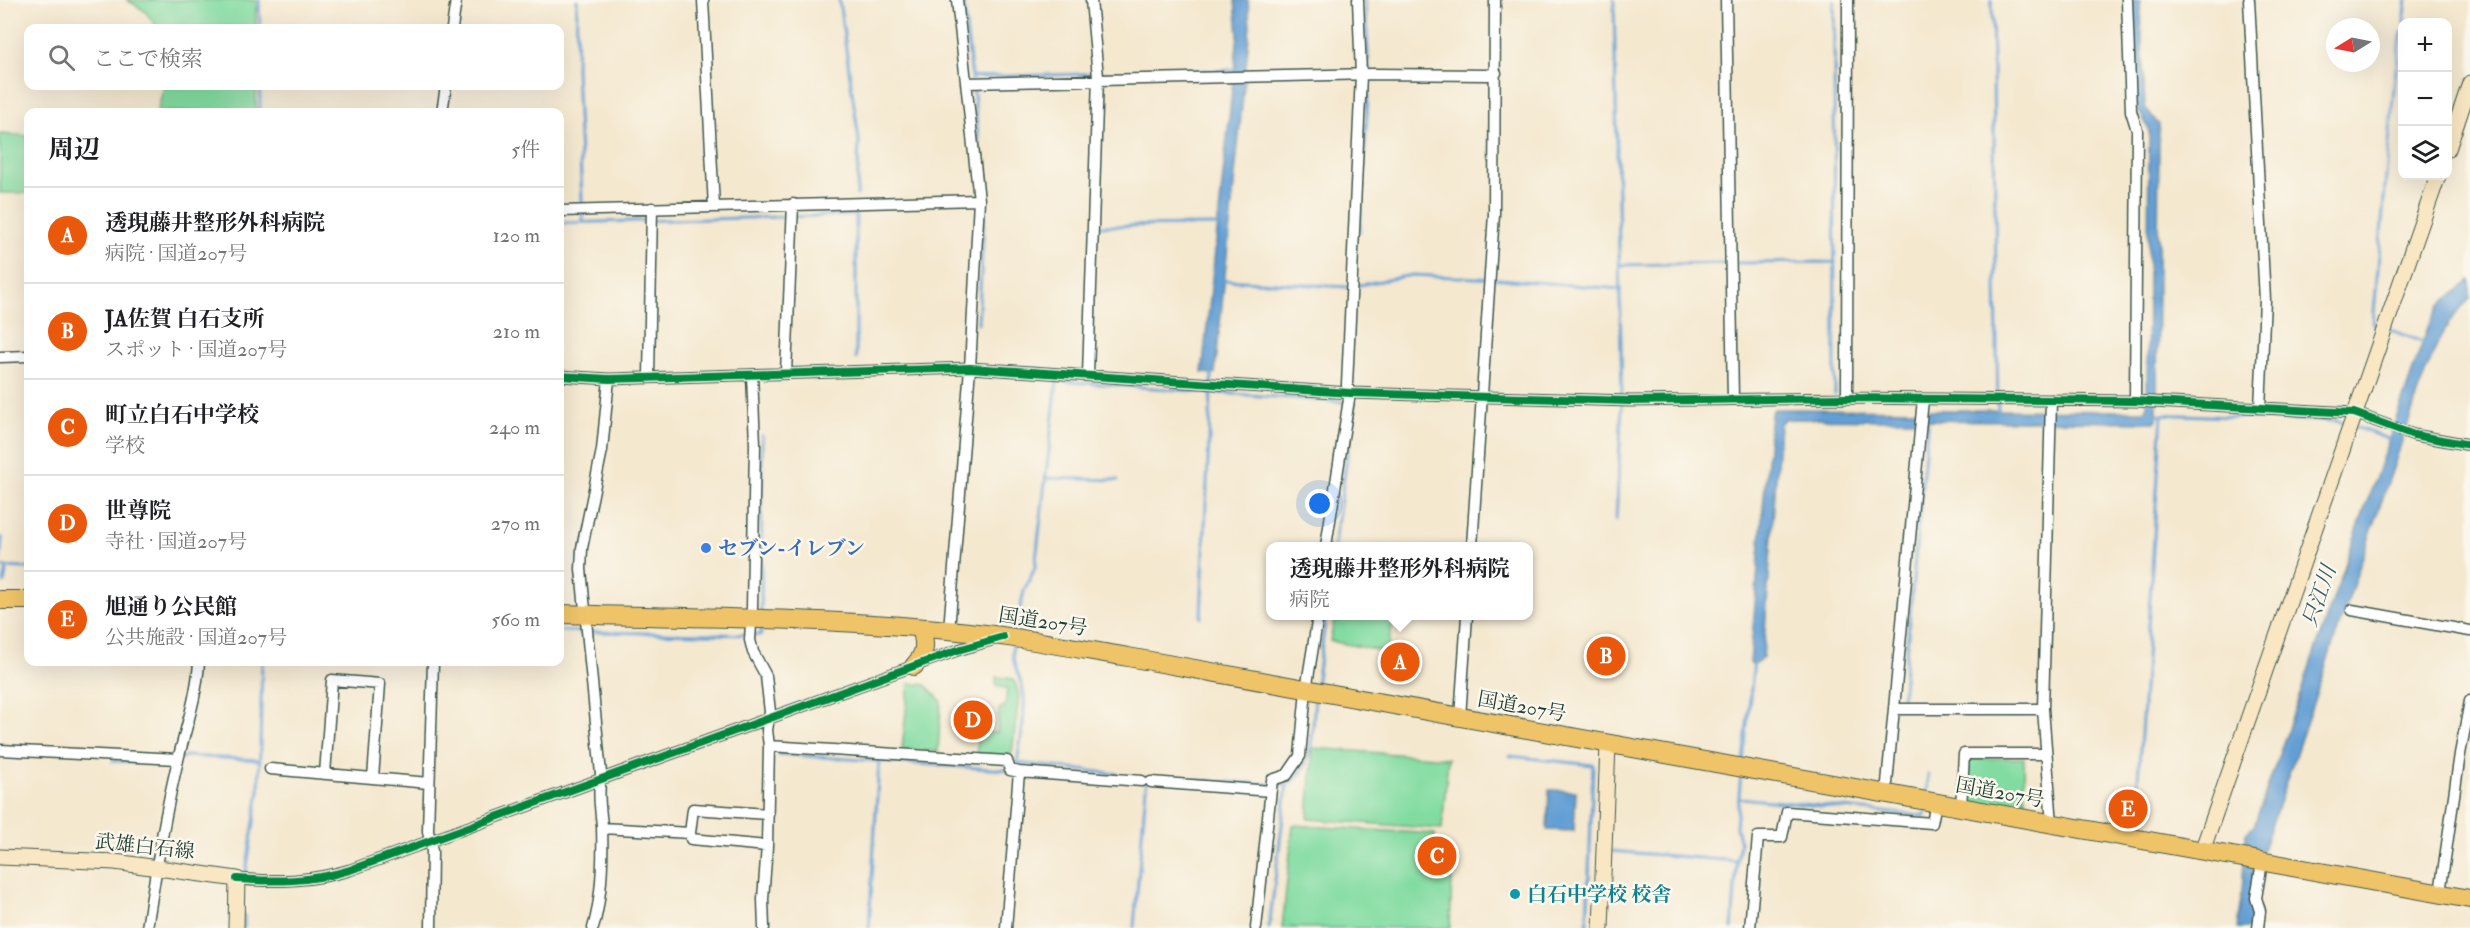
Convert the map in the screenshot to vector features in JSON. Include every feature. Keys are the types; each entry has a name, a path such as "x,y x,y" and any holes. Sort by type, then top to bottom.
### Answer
{"highway":[{"path":"0,600 24,600"},
{"name":"国道207号","path":"564,616 586,626 921,628 1010,638 1128,657 2470,899"},
{"path":"914,666 923,656 925,642 921,628"}],"street":[{"path":"453,24 456,0"},
{"path":"703,0 714,207"},
{"path":"949,630 970,368 979,200 970,83 957,0"},
{"path":"1088,375 1098,76 1091,0"},
{"path":"1327,542 1349,399 1347,385 1351,287 1366,75 1358,0"},
{"path":"1472,542 1490,278 1496,73 1495,0"},
{"path":"1726,0 1733,399"},
{"path":"1839,399 1848,0"},
{"path":"2127,0 2131,111 2137,130 2145,401"},
{"path":"2249,0 2265,300 2260,408"},
{"path":"970,83 1098,76 1229,78 1487,75 1496,73"},
{"path":"2452,137 2470,82"},
{"path":"443,108 445,90"},
{"path":"2202,851 2437,180"},
{"path":"564,211 582,210 652,217 714,207 793,213 979,200"},
{"path":"786,373 793,213"},
{"path":"649,377 652,217"},
{"path":"0,357 24,356"},
{"path":"564,376 609,379 970,368 1210,384 1349,399 1482,396 1623,400 1839,399 1923,403 1998,400 2051,405 2145,401 2260,408 2387,426 2415,435 2470,445"},
{"path":"752,375 753,652 766,676 770,712 768,720 767,846 763,899 764,928"},
{"path":"593,928 598,909 602,828 598,788 601,774 581,569 582,548 602,450 609,379"},
{"path":"1886,794 1923,403"},
{"path":"2051,405 2043,709 2052,824"},
{"path":"2352,610 2470,631"},
{"path":"769,746 1007,761 1010,770 1019,772 1146,782 1272,786 1287,775 1300,756 1312,691 1318,620"},
{"path":"1460,717 1467,620"},
{"path":"236,928 242,880 288,882 320,879 430,842 914,666 1010,638"},
{"path":"147,928 156,866 177,760 196,696 199,666"},
{"path":"431,928 428,831 433,666"},
{"path":"325,774 332,680 380,684 373,778"},
{"path":"2440,893 2470,701"},
{"path":"1895,709 2043,709"},
{"path":"1601,928 1608,744"},
{"path":"0,750 177,760"},
{"path":"1961,808 1964,754 2046,754"},
{"path":"270,769 429,783"},
{"path":"1006,928 1019,772"},
{"path":"1256,928 1272,786"},
{"path":"1750,928 1758,837 1782,837 1787,812 1932,823 1930,802"},
{"path":"767,846 691,839 690,833 693,808 768,814"},
{"path":"602,828 690,833"},
{"name":"武雄白石線","path":"0,857 156,866 242,880"},
{"path":"2258,928 2260,910 2256,898 2262,862"}],"green space":[{"path":"127,0 256,0 256,24 155,24 145,11"},
{"path":"163,90 256,90 256,108 158,108"},
{"path":"0,134 24,136 24,193 0,193"},
{"path":"1334,620 1393,620 1387,652 1330,641"},
{"path":"996,677 1014,679 1019,696 1012,753 1006,757 977,755 977,731 997,733 999,709 1005,706 1007,689 996,685"},
{"path":"909,683 926,685 941,701 938,752 902,749"},
{"path":"1313,748 1448,758 1442,829 1308,819"},
{"path":"2024,758 2025,812 1968,802 1969,759"},
{"path":"1293,825 1435,834 1434,877 1452,878 1450,928 1282,928"}],"water":[{"path":"1235,0 1248,0 1250,26 1215,374 1202,373 1238,34"},
{"path":"2133,0 2140,0 2145,107 2159,125 2157,419 2155,422 1784,419 1780,424 1763,658 1753,665 1750,663 1771,413 1774,409 2144,411 2147,406 2149,129 2137,108"},
{"path":"2470,280 2470,299 2448,324 2425,374 2263,850 2257,850 2251,900 2251,928 2237,928 2246,833 2254,826 2428,327 2440,306"},
{"path":"1549,790 1576,791 1574,831 1547,830"}],"waterway":[{"path":"259,0 260,24"},
{"path":"577,0 576,70 583,222"},
{"path":"839,0 859,140 857,195"},
{"path":"963,0 972,80"},
{"path":"1365,0 1369,70"},
{"path":"1614,0 1622,398"},
{"path":"1834,0 1835,394"},
{"path":"1992,0 1998,412"},
{"path":"2405,18 2407,0"},
{"path":"2380,326 2373,324 2398,57"},
{"path":"972,77 1237,70"},
{"path":"1360,231 1369,77"},
{"path":"973,86 985,201 978,324"},
{"path":"260,90 260,108"},
{"path":"564,223 856,215 856,358"},
{"path":"1100,226 1221,225"},
{"path":"1734,263 1835,262"},
{"path":"1621,265 1728,263"},
{"path":"1354,286 1412,275 1499,279 1621,289"},
{"path":"1223,280 1348,287"},
{"path":"2389,329 2425,343"},
{"path":"1201,618 1212,371"},
{"path":"1015,633 1024,591 1035,568 1057,381 1345,402"},
{"path":"1335,542 1355,402 1351,402"},
{"path":"1616,520 1622,405"},
{"path":"2155,414 2337,421 2346,424"},
{"path":"2137,795 2162,415"},
{"path":"1902,700 1928,418"},
{"path":"2355,427 2391,440"},
{"path":"761,612 762,436"},
{"path":"1045,478 1118,480"},
{"path":"0,537 2,538 0,559"},
{"path":"0,567 24,568"},
{"path":"4,583 7,567"},
{"path":"1316,685 1325,620"},
{"path":"590,632 761,635 761,624"},
{"path":"564,631 584,632"},
{"path":"1013,645 1013,658 1024,696 1017,763 1117,774"},
{"path":"1743,761 1754,661"},
{"path":"245,878 259,791 262,666"},
{"path":"1189,780 1287,785 1296,778 1308,758 1315,697"},
{"path":"778,754 1006,770"},
{"path":"182,758 185,756 260,760"},
{"path":"1510,756 1593,765 1587,928"},
{"path":"113,761 175,764"},
{"path":"869,928 879,761"},
{"path":"1737,861 1740,843 1736,827 1741,774"},
{"path":"1927,793 1928,774"},
{"path":"1134,927 1147,777"},
{"path":"1269,928 1287,785"},
{"path":"1739,798 1925,816 1926,806"},
{"path":"1610,851 1737,861 1732,928"},
{"path":"244,915 244,928"}],"cycle path":[{"path":"564,376 609,379 970,368 1350,393 1630,401 1847,398 2135,401 2354,413 2414,435 2470,445"},
{"path":"237,879 294,880 350,870 958,650 1003,637"}],"place":[{"name":"セブン-イレブン","path":"706,548"},
{"name":"JA佐賀 白石支所","path":"1606,656"},
{"name":"透現藤井整形外科病院","path":"1400,662"},
{"name":"世尊院","path":"973,720"},
{"name":"旭通り公民館","path":"2128,809"},
{"name":"町立白石中学校","path":"1437,856"},
{"name":"白石中学校 校舎","path":"1515,894"}],"water label":[{"name":"只江川","path":"2319,596"}]}
